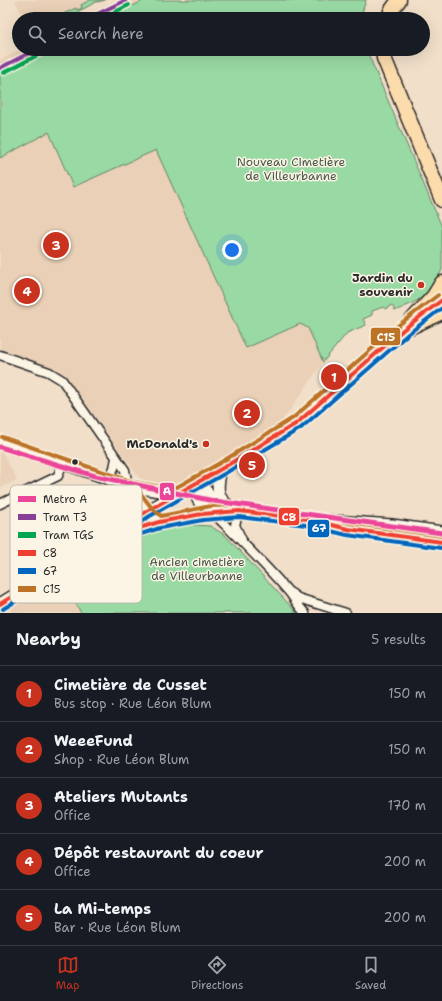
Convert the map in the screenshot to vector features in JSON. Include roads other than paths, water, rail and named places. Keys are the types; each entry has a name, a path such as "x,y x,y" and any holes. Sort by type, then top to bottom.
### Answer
{"highway":[{"path":"383,12 387,0"},
{"path":"391,12 399,0"},
{"path":"384,56 442,200"},
{"path":"391,56 442,180"},
{"path":"404,329 434,296 442,283"},
{"path":"404,329 442,312"}],"main road":[{"path":"142,515 297,423 404,329 442,300"},
{"path":"221,469 218,482 222,501 239,511"},
{"path":"196,483 195,493 199,502 212,512"},
{"path":"142,526 212,512 239,511 307,519 373,523 442,532"},
{"path":"307,519 348,529 442,542"},
{"path":"0,604 10,598"}],"street":[{"path":"0,355 49,372 62,380 125,470 128,485"},
{"path":"0,443 122,485"},
{"path":"108,480 114,468 116,458"},
{"path":"40,485 58,476 62,464"},
{"path":"142,490 178,493"},
{"path":"0,504 10,499"},
{"path":"142,504 159,522"},
{"path":"239,511 235,525 243,542"},
{"path":"212,512 234,535 243,542 289,592 305,613"},
{"path":"289,592 298,598 346,613"}],"metro line":[{"name":"A","path":"0,447 95,476 138,485"},
{"name":"A","path":"142,486 214,501 442,533"}],"tram line":[{"name":"T3","path":"101,12 126,0"},
{"name":"TGS","path":"115,12 129,5"},
{"name":"T3","path":"0,68 23,56"},
{"name":"TGS","path":"3,73 36,56"}],"place":[{"name":"Ateliers Mutants","path":"56,245"},
{"name":"Jardin du souvenir","path":"421,285"},
{"name":"Dépôt restaurant du coeur","path":"27,291"},
{"name":"Cimetière de Cusset","path":"334,377"},
{"name":"WeeeFund","path":"247,413"},
{"name":"McDonald's","path":"206,444"},
{"name":"La Mi-temps","path":"252,465"}],"park label":[{"name":"Nouveau Cimetière de Villeurbanne","path":"291,169"},
{"name":"Ancien cimetière de Villeurbanne","path":"197,569"}]}
